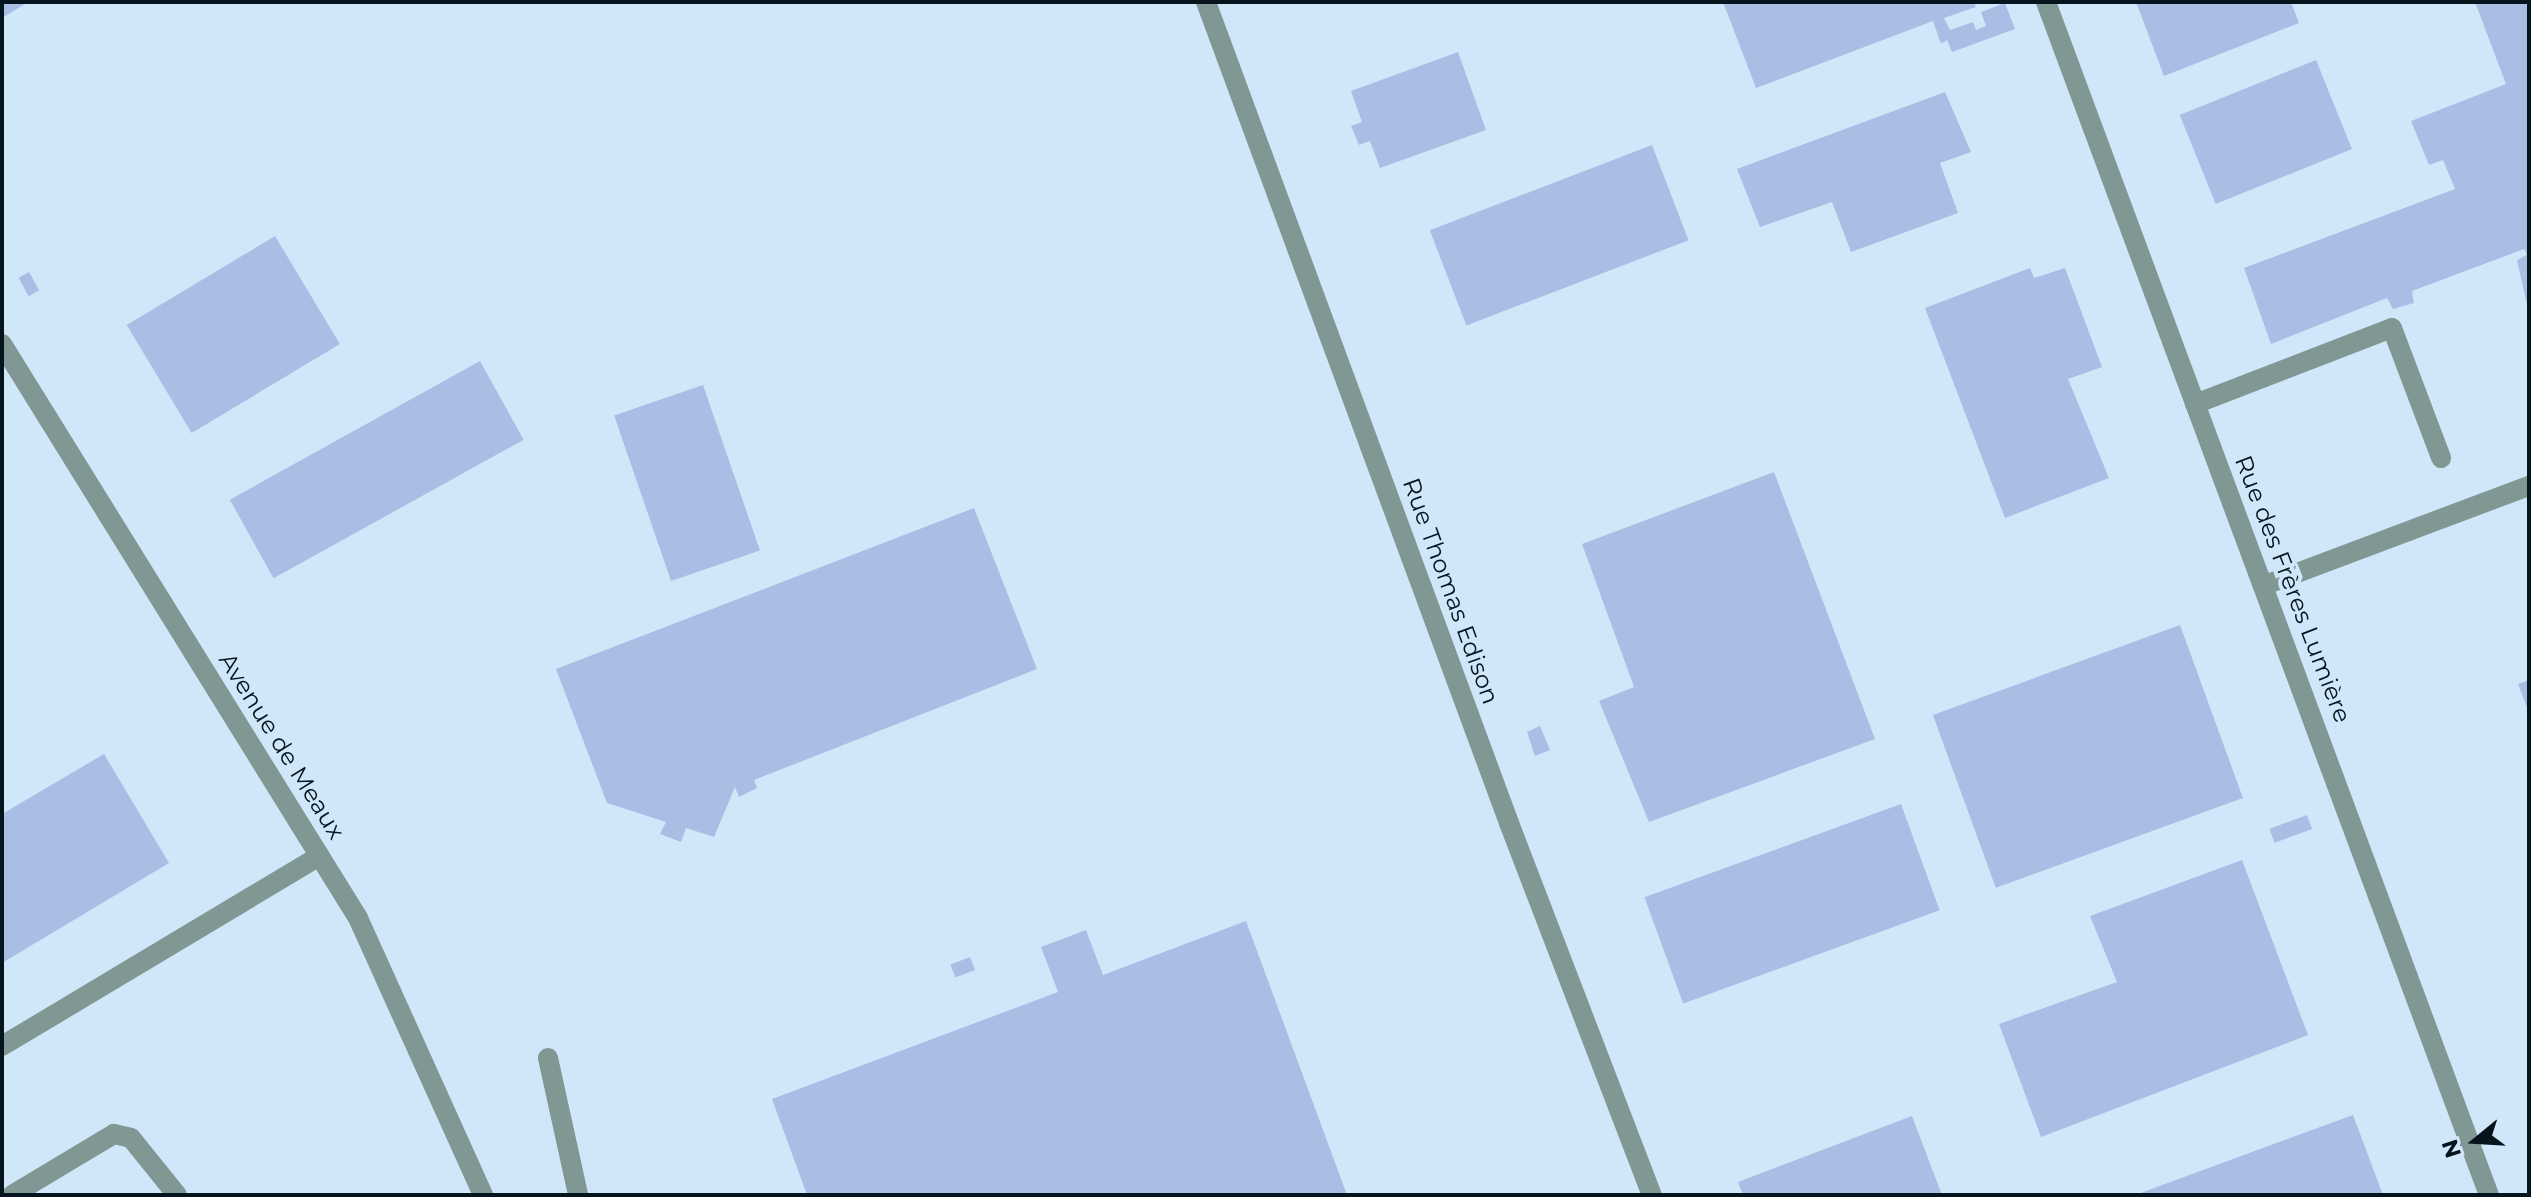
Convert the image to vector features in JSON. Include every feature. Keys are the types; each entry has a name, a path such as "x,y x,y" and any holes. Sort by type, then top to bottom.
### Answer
{"street":[{"name":"Rue Thomas Edison","path":"1206,2 1652,1195"},
{"name":"Rue des Frères Lumière","path":"2046,2 2489,1195"},
{"path":"2195,404 2392,328 2441,458"},
{"name":"Avenue de Meaux","path":"2,344 358,918 483,1195"},
{"path":"2265,585 2529,486"},
{"path":"2,1046 320,856"},
{"path":"548,1058 578,1195"},
{"path":"12,1195 114,1134 131,1138 177,1195"}],"building":[{"path":"2,2 28,2 2,18"},
{"path":"1723,2 1974,2 1976,7 1944,18 1950,30 1973,22 1976,30 1986,26 1981,12 2005,3 2015,29 1952,52 1947,40 1941,44 1933,21 1756,88"},
{"path":"2136,2 2291,2 2299,23 2164,76"},
{"path":"2475,2 2529,2 2529,314 2517,260 2527,255 2524,249 2412,291 2414,303 2393,309 2387,298 2271,344 2244,268 2455,189 2443,160 2429,165 2411,121 2506,84"},
{"path":"1458,52 1486,130 1380,168 1370,141 1359,145 1351,126 1362,122 1351,91"},
{"path":"2316,60 2352,149 2216,204 2180,115"},
{"path":"1945,92 1971,152 1940,163 1958,213 1851,252 1832,202 1760,227 1737,169"},
{"path":"1652,145 1689,240 1466,326 1430,230"},
{"path":"275,236 340,344 192,433 127,325"},
{"path":"2030,268 2034,278 2065,268 2102,367 2068,379 2109,478 2005,518 1925,308"},
{"path":"29,272 39,290 29,296 19,278"},
{"path":"480,361 524,440 273,578 230,500"},
{"path":"703,385 760,550 671,581 614,416"},
{"path":"1774,472 1875,739 1649,822 1599,701 1634,687 1582,544"},
{"path":"974,508 1037,669 754,780 757,788 739,797 735,787 714,837 686,828 681,842 660,834 666,822 607,803 556,669"},
{"path":"2180,625 2243,798 1996,888 1933,715"},
{"path":"2529,680 2529,713 2518,684"},
{"path":"1540,726 1550,750 1535,756 1527,732"},
{"path":"104,754 169,863 2,963 2,814"},
{"path":"1901,804 1940,910 1683,1004 1644,897"},
{"path":"2307,815 2312,829 2275,843 2269,829"},
{"path":"2242,860 2308,1035 2041,1137 1999,1024 2117,982 2090,916"},
{"path":"1246,921 1347,1195 807,1195 772,1099 1058,992 1041,947 1086,930 1103,975"},
{"path":"970,957 975,970 955,978 950,965"},
{"path":"2353,1115 2383,1195 2135,1195"},
{"path":"1912,1116 1942,1195 1743,1195 1738,1182"}]}
